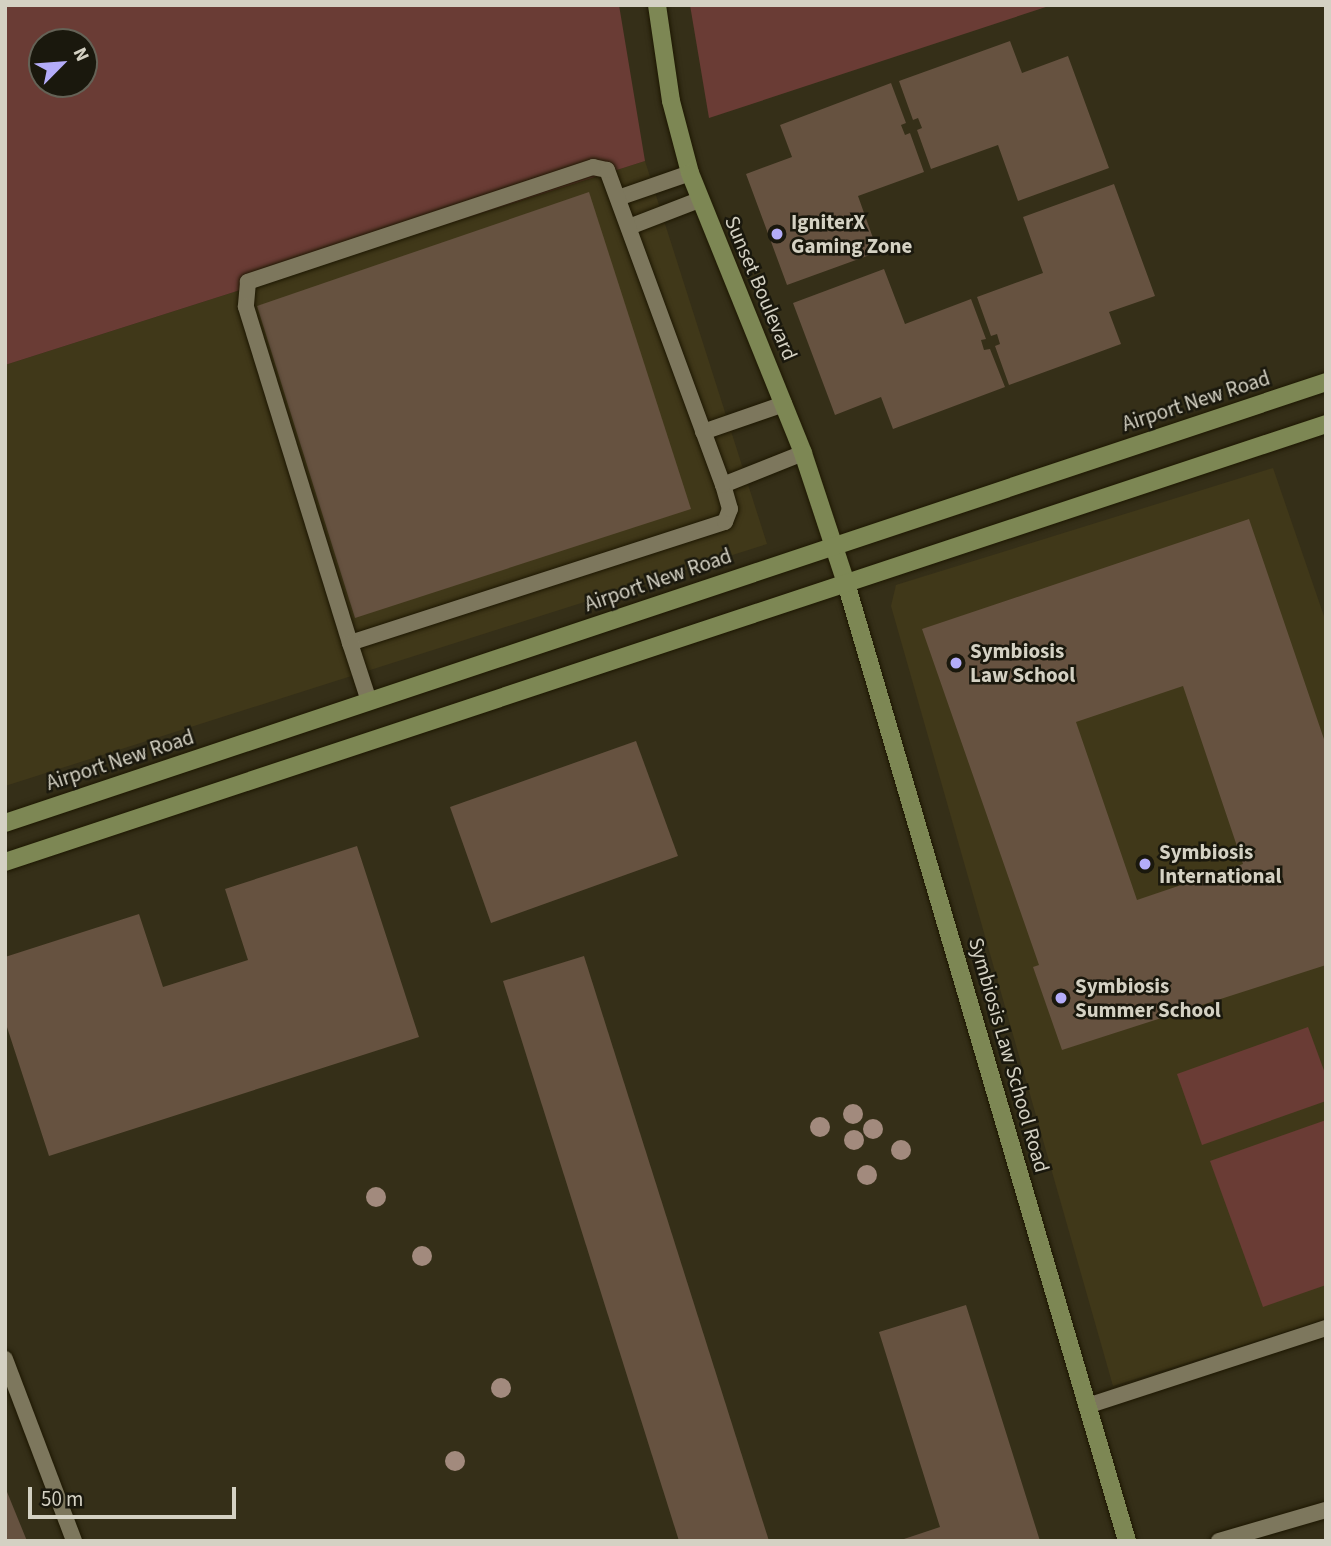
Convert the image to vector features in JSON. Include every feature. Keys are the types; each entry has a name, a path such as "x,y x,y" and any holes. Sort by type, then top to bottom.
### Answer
{"main road":[{"name":"Sunset Boulevard","path":"656,5 671,101 690,173 803,453 846,583"},
{"name":"Airport New Road","path":"5,822 1326,383"},
{"path":"5,862 1326,424"},
{"name":"Symbiosis Law School Road","path":"846,583 1127,1541"}],"lane":[{"path":"350,643 716,528 725,522 730,509 723,485 607,170 593,167 248,282 246,307 350,643 369,701"},
{"path":"618,198 690,173"},
{"path":"629,227 699,200"},
{"path":"703,432 784,404"},
{"path":"723,485 803,453"},
{"path":"1087,1406 1326,1328"},
{"path":"5,1359 74,1541"},
{"path":"1219,1541 1326,1510"}],"shaded area":[{"path":"5,5 619,5 645,161 5,365"},
{"path":"690,5 1052,5 709,118"},
{"path":"645,161 767,544 5,786 5,365"},
{"name":"Symbiosis International","path":"1273,468 1326,622 1326,1319 1113,1386 891,606 896,585"},
{"path":"1308,1027 1326,1076 1326,1101 1202,1145 1177,1074"},
{"path":"1326,1120 1326,1285 1263,1307 1210,1161"}],"building":[{"path":"1010,41 1022,73 1068,56 1109,168 1018,201 998,145 931,169 917,130 922,128 918,118 913,120 899,81"},
{"path":"891,83 906,123 901,125 905,135 910,133 924,172 858,196 878,252 787,285 746,174 792,157 780,125"},
{"path":"1114,184 1155,296 1109,312 1121,344 1009,385 995,346 1000,344 997,334 991,336 977,297 1043,273 1023,217"},
{"path":"589,192 691,509 355,618 257,306"},
{"path":"884,269 905,324 971,299 986,339 981,340 984,350 990,349 1005,387 893,429 881,397 835,415 793,303"},
{"path":"1249,519 1326,745 1326,965 1062,1050 1033,967 1039,965 922,629","holes":["1183,686 1243,864 1137,900 1076,722"]},
{"path":"636,741 678,856 491,923 450,807"},
{"path":"357,846 419,1037 49,1156 5,1021 5,957 139,914 163,987 248,960 225,889"},
{"path":"584,956 769,1541 679,1541 503,981"},
{"path":"966,1305 1040,1541 898,1541 940,1527 879,1332"},
{"path":"5,1487 27,1541 5,1541"}],"place":[{"name":"IgniterX Gaming Zone","path":"777,234"},
{"name":"Symbiosis Law School","path":"956,663"},
{"name":"Symbiosis International","path":"1145,864"},
{"name":"Symbiosis Summer School","path":"1061,998"}]}
